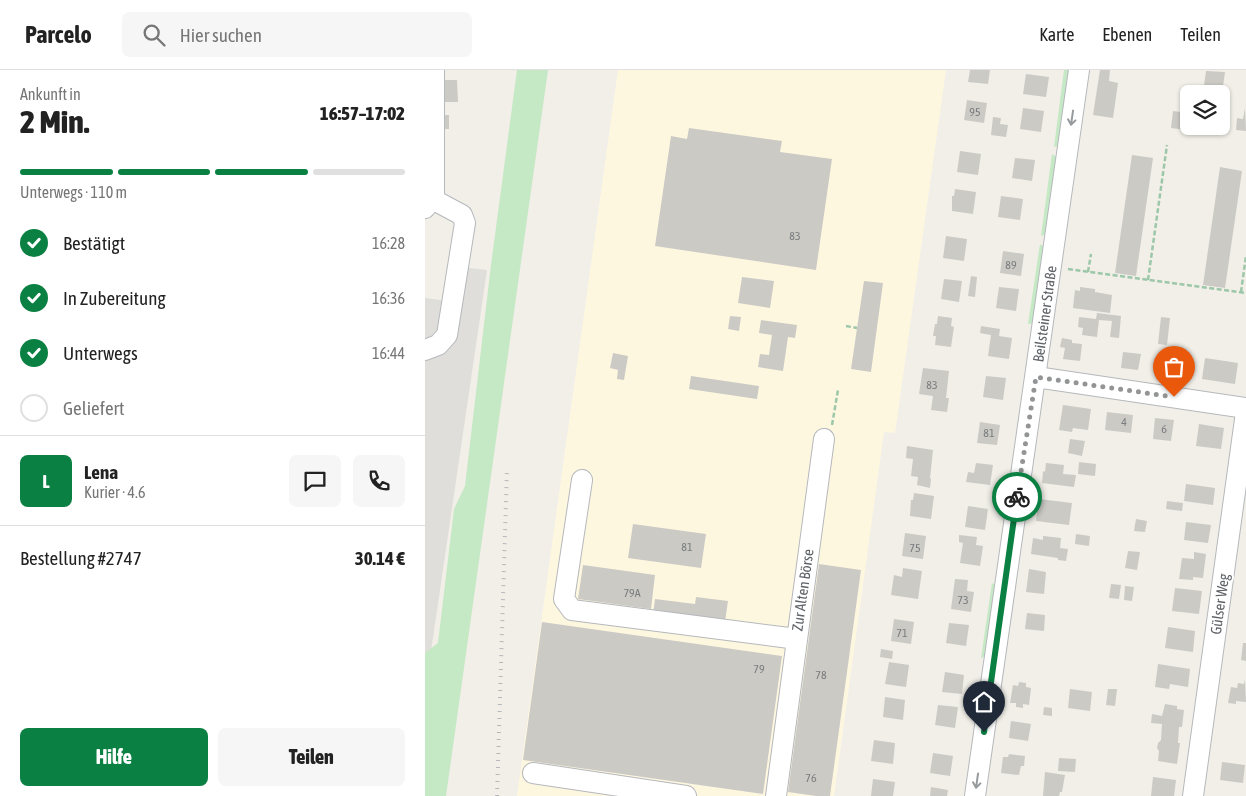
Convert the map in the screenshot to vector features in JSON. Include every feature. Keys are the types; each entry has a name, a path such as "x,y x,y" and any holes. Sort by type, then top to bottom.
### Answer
{"street":[{"path":"425,350 438,345 447,335 465,223 462,215 428,204 434,196 434,70"},
{"name":"Beilsteiner Straße","path":"975,796 1079,70"},
{"path":"1036,377 1246,408"},
{"name":"Gülser Weg","path":"1193,796 1246,412"},
{"name":"Zur Alten Börse","path":"776,796 824,439"},
{"path":"582,480 564,599 572,610 797,639"},
{"path":"533,773 686,796"}],"path":[{"path":"1148,280 1167,146"},
{"path":"1088,272 1091,254"},
{"path":"1241,292 1246,256"},
{"path":"1052,267 1246,293"},
{"path":"846,326 857,328"},
{"path":"824,439 830,438 838,390"}],"shaded area":[{"path":"618,70 946,70 895,433 884,432 834,796 517,796"},
{"path":"452,266 487,270 425,692 425,298 448,301"}],"green space":[{"path":"517,70 548,70 446,796 425,796 425,653 438,643 454,509 465,486 491,265"},
{"path":"1064,70 1072,70 1062,145 1054,147"},
{"path":"1052,154 1060,159 1049,233 1041,236"},
{"path":"1040,244 1047,249 1036,323 1028,324"},
{"path":"992,583 998,587 988,655 981,658"}],"building":[{"path":"970,70 990,70 988,84 968,82"},
{"path":"1100,70 1110,70 1109,81 1118,83 1113,118 1093,115"},
{"path":"1206,71 1225,72 1223,85 1204,85"},
{"path":"1026,74 1049,77 1046,97 1023,94"},
{"path":"444,80 457,80 458,102 444,102"},
{"path":"967,100 987,103 984,123 964,120"},
{"path":"1023,108 1044,111 1041,132 1020,129"},
{"path":"1245,108 1246,131 1236,130 1237,118 1243,119"},
{"path":"1173,111 1180,112 1180,129 1171,128"},
{"path":"443,115 449,115 449,129 443,129"},
{"path":"993,117 1001,118 1000,124 1008,125 1006,137 991,135"},
{"path":"689,128 782,141 780,152 832,159 816,270 655,246 671,136 687,139"},
{"path":"960,151 981,154 978,175 957,172"},
{"path":"1132,155 1153,158 1136,276 1115,273"},
{"path":"1015,158 1035,160 1032,181 1012,178"},
{"path":"1220,167 1242,171 1225,288 1203,285"},
{"path":"955,189 976,192 973,214 952,211 952,196 954,196"},
{"path":"1001,196 1023,199 1020,220 998,217"},
{"path":"946,236 967,239 964,261 943,258"},
{"path":"1003,251 1024,254 1021,276 1000,273"},
{"path":"971,276 977,277 975,297 968,296"},
{"path":"742,277 774,281 770,308 738,303"},
{"path":"944,279 962,281 959,302 941,299"},
{"path":"864,281 883,283 871,372 851,369"},
{"path":"999,287 1019,289 1016,311 996,308"},
{"path":"1080,287 1095,289 1095,292 1112,295 1110,313 1073,308 1075,290 1080,291"},
{"path":"1097,313 1121,316 1119,338 1110,337 1112,321 1099,320 1097,337 1082,335 1083,328 1078,327 1079,317 1096,319"},
{"path":"730,316 741,317 739,331 728,329"},
{"path":"938,316 952,318 951,326 954,327 951,347 935,345 936,336 933,336"},
{"path":"1161,317 1170,318 1167,345 1158,344"},
{"path":"761,320 797,325 795,338 788,337 783,371 758,367 760,354 769,355 772,335 759,333"},
{"path":"981,326 1000,329 999,336 1012,338 1009,359 988,356 991,335 980,333"},
{"path":"1062,338 1072,340 1072,343 1082,344 1080,361 1063,359 1065,348 1060,347"},
{"path":"1123,352 1141,354 1138,370 1121,368"},
{"path":"613,353 628,356 624,380 617,379 618,370 610,368"},
{"path":"1163,354 1182,357 1181,360 1186,360 1185,367 1181,367 1179,376 1161,374"},
{"path":"1205,358 1238,363 1235,384 1202,379"},
{"path":"923,368 949,371 946,398 949,398 947,412 931,410 933,396 919,394"},
{"path":"691,376 759,386 757,399 689,389"},
{"path":"986,376 1006,378 1003,400 983,397"},
{"path":"1063,405 1091,409 1088,430 1073,428 1072,432 1059,430"},
{"path":"1107,412 1133,415 1131,433 1105,430"},
{"path":"1155,418 1174,420 1171,441 1153,439"},
{"path":"980,422 1000,425 997,445 977,443"},
{"path":"1199,424 1224,428 1221,449 1196,446"},
{"path":"1070,439 1085,441 1082,456 1068,453"},
{"path":"907,446 933,450 930,488 917,485 918,477 911,476 913,459 906,458"},
{"path":"1079,462 1096,464 1095,476 1078,474"},
{"path":"976,463 993,465 990,485 966,482 968,472 974,473"},
{"path":"1046,463 1064,465 1063,474 1076,475 1074,487 1042,483"},
{"path":"1186,484 1215,488 1213,505 1184,501"},
{"path":"914,493 934,496 931,519 910,516 911,500 913,500"},
{"path":"1039,499 1072,503 1069,525 1036,521"},
{"path":"1167,501 1183,503 1182,511 1166,509"},
{"path":"968,506 988,509 985,530 965,527"},
{"path":"1136,519 1147,521 1145,532 1134,531"},
{"path":"1186,522 1211,525 1208,543 1184,540"},
{"path":"633,524 706,534 701,568 628,558"},
{"path":"905,533 926,536 923,559 902,556"},
{"path":"1076,534 1090,536 1089,546 1075,544"},
{"path":"959,535 977,537 976,545 983,546 980,566 960,563 963,543 959,542"},
{"path":"1043,536 1061,538 1060,548 1068,549 1066,561 1031,554 1033,538 1043,540"},
{"path":"1128,551 1140,552 1137,570 1125,568"},
{"path":"1194,552 1206,554 1203,578 1193,577 1193,580 1179,579 1182,558 1194,559"},
{"path":"819,564 861,570 830,796 788,792"},
{"path":"583,565 655,575 651,609 578,599"},
{"path":"903,568 922,571 918,599 891,595 894,575 902,577"},
{"path":"1029,569 1046,572 1044,594 1026,592"},
{"path":"955,579 968,580 967,591 974,592 971,612 951,609"},
{"path":"1111,584 1121,585 1119,599 1109,598"},
{"path":"1125,586 1134,587 1132,601 1124,600"},
{"path":"1175,588 1202,591 1199,614 1172,611"},
{"path":"696,597 728,601 725,622 653,614 655,599 695,604"},
{"path":"1027,613 1045,615 1044,631 1025,629"},
{"path":"894,619 914,622 911,644 891,641"},
{"path":"542,622 782,656 763,794 523,760"},
{"path":"949,623 969,625 966,646 946,643"},
{"path":"1168,627 1195,631 1193,652 1165,648"},
{"path":"1243,643 1246,643 1246,661 1241,660"},
{"path":"881,649 893,651 892,659 880,657"},
{"path":"889,662 909,665 906,687 885,684"},
{"path":"1158,664 1190,669 1188,687 1170,684 1169,689 1155,687"},
{"path":"945,672 964,675 962,694 942,692"},
{"path":"1245,679 1246,702 1236,701 1236,704 1228,703 1231,687 1237,688 1238,683 1244,684"},
{"path":"1019,682 1026,683 1026,687 1031,688 1029,705 1023,704 1023,708 1016,707 1016,703 1010,703 1013,685 1018,686"},
{"path":"1070,689 1092,692 1090,711 1068,708"},
{"path":"1108,689 1117,689 1115,706 1106,705"},
{"path":"885,697 905,700 903,720 883,717"},
{"path":"1165,704 1177,706 1177,709 1184,710 1182,727 1179,727 1178,743 1180,743 1177,764 1158,761 1159,751 1157,748 1161,740 1162,724 1151,723 1152,714 1162,716"},
{"path":"938,705 958,707 955,728 935,725"},
{"path":"1044,707 1052,708 1052,716 1043,715"},
{"path":"1011,721 1031,724 1028,741 1009,738"},
{"path":"874,740 895,743 893,764 871,761"},
{"path":"933,753 953,756 950,776 930,773"},
{"path":"1009,754 1025,756 1024,766 1021,766 1019,775 1001,773 1003,757 1008,757"},
{"path":"1059,758 1076,759 1075,772 1058,771"},
{"path":"1222,762 1245,765 1243,783 1220,780"},
{"path":"1045,772 1065,775 1062,792 1060,792 1059,796 1043,796"},
{"path":"1153,777 1176,780 1174,796 1151,796"},
{"path":"873,779 895,782 893,796 871,796"},
{"path":"931,787 948,790 947,796 930,796"}],"railway":[{"path":"497,796 507,469"}],"way so far":[{"path":"1017,497 1036,377 1174,397"}],"route":[{"path":"984,732 1017,497"}]}
